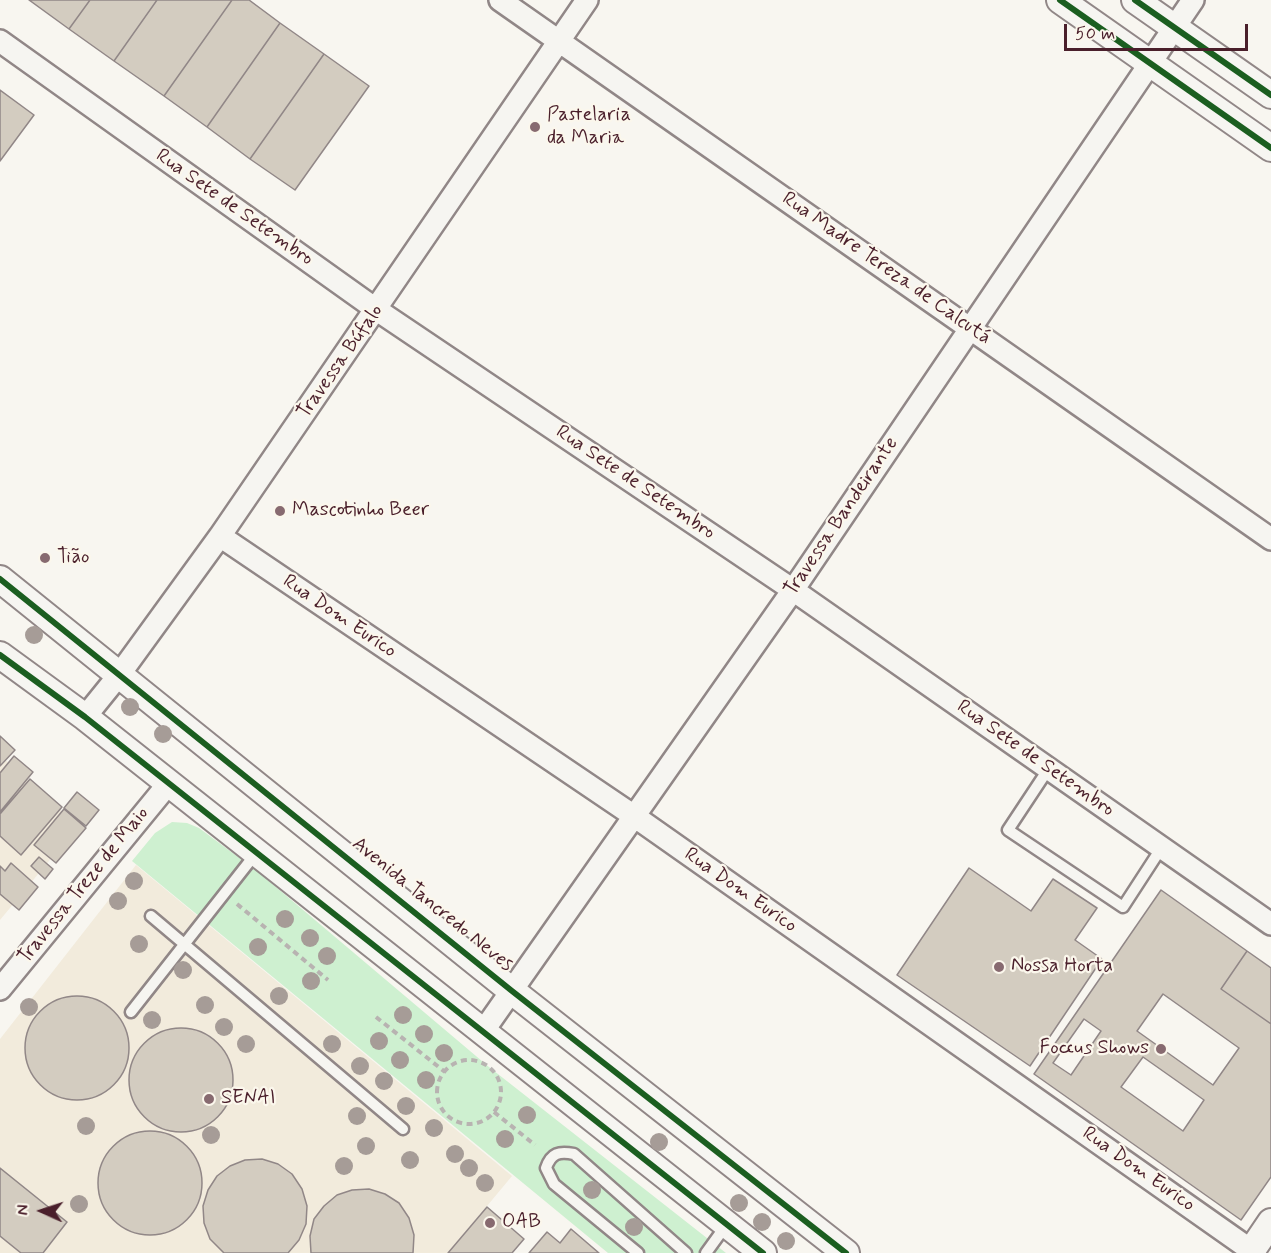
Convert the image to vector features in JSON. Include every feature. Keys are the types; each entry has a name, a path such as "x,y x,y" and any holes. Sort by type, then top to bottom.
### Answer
{"street":[{"name":"Rua Madre Tereza de Calcutá","path":"500,0 1271,538"},
{"name":"Travessa Búfalo","path":"85,717 120,675 220,536 377,310 587,0"},
{"path":"1060,0 1271,148"},
{"path":"1135,0 1271,95"},
{"name":"Travessa Bandeirante","path":"484,1030 793,590 969,326 1193,0"},
{"name":"Rua Sete de Setembro","path":"0,41 377,310 793,590 1271,924"},
{"name":"Rua Dom Eurico","path":"220,536 634,816 1252,1252"},
{"name":"Avenida Tancredo Neves","path":"0,579 512,991 846,1253"},
{"path":"0,655 85,717 484,1030 763,1253"},
{"name":"Travessa Treze de Maio","path":"0,990 169,783"},
{"path":"1252,1252 1271,1222"}],"lane":[{"path":"1048,768 1008,830 1123,907 1162,847"},
{"path":"131,1012 257,852"},
{"path":"151,916 404,1129"},
{"path":"638,1253 554,1184 546,1168 553,1155 560,1152 574,1154 686,1253"},
{"path":"706,1253 727,1223"}],"path":[{"path":"232,900 328,980"},
{"path":"376,1017 445,1072"},
{"path":"469,1060 489,1066 500,1084 501,1095 494,1112 483,1121 472,1124 452,1119 439,1103 437,1093 438,1083 445,1072 459,1061 469,1060"},
{"path":"494,1112 535,1145"}],"shaded area":[{"path":"0,755 78,826 0,920"},
{"name":"SENAI","path":"136,865 512,1176 448,1253 0,1253 0,1039"}],"green space":[{"path":"172,822 187,823 199,828 257,871 489,1067 726,1253 608,1253 132,861 155,833"}],"building":[{"path":"29,0 90,0 69,29"},
{"path":"90,0 157,0 114,61 69,29"},
{"path":"157,0 232,0 164,96 114,61"},
{"path":"232,0 249,0 280,23 207,127 164,96"},
{"path":"280,23 324,54 250,159 207,127"},
{"path":"324,54 369,86 295,190 250,159"},
{"path":"0,90 34,115 0,161"},
{"path":"0,736 15,750 0,766"},
{"path":"14,756 33,772 0,812 0,773"},
{"path":"30,779 62,807 21,855 0,836 0,814"},
{"path":"77,792 99,810 86,826 64,808"},
{"path":"64,809 86,828 56,863 34,845"},
{"path":"39,857 53,869 45,879 31,866"},
{"path":"11,863 38,887 19,910 0,894 0,866 5,871"},
{"name":"Nossa Horta","path":"969,868 1031,911 1053,879 1097,908 1075,940 1102,959 1030,1066 897,975"},
{"name":"Foccus Shows","path":"1161,890 1247,951 1221,989 1271,1024 1271,1177 1241,1220 1034,1074"},
{"path":"1247,951 1271,968 1271,1024 1221,989"},
{"path":"1163,994 1239,1048 1213,1085 1137,1031"},
{"path":"77,996 97,1000 114,1011 125,1028 129,1048 125,1068 114,1085 97,1096 77,1100 57,1096 40,1085 29,1068 25,1048 29,1028 40,1011 57,1000"},
{"path":"1084,1019 1101,1031 1071,1075 1053,1063"},
{"path":"181,1028 201,1032 218,1043 229,1060 233,1080 229,1100 218,1117 201,1128 181,1132 161,1128 144,1117 133,1100 129,1080 133,1060 144,1043 161,1032"},
{"path":"1143,1057 1204,1100 1183,1131 1121,1087"},
{"path":"150,1131 170,1135 187,1146 198,1163 202,1183 198,1203 187,1220 170,1231 150,1235 130,1231 113,1220 102,1203 98,1183 102,1163 113,1146 130,1135"},
{"path":"262,1159 278,1164 292,1174 302,1189 307,1206 306,1224 299,1240 288,1253 224,1253 210,1239 204,1223 203,1206 208,1190 217,1176 230,1166 245,1160"},
{"path":"0,1168 67,1222 43,1253 21,1253 0,1236"},
{"path":"369,1189 385,1194 399,1203 409,1218 414,1235 413,1253 311,1253 310,1236 314,1219 324,1206 337,1195 352,1190"},
{"name":"OAB","path":"487,1207 524,1239 512,1253 448,1253"},
{"path":"571,1229 599,1253 529,1253 547,1232 560,1243"}],"cycle path":[{"path":"1060,0 1271,148"},
{"path":"1135,0 1271,95"},
{"path":"0,579 512,991 846,1253"},
{"path":"0,655 85,717 763,1253"}],"place":[{"name":"Pastelaria da Maria","path":"535,127"},
{"name":"Mascotinho Beer","path":"280,511"},
{"name":"Tião","path":"45,558"},
{"name":"Nossa Horta","path":"999,967"},
{"name":"Foccus Shows","path":"1161,1049"},
{"name":"SENAI","path":"209,1099"},
{"name":"OAB","path":"490,1223"}]}
